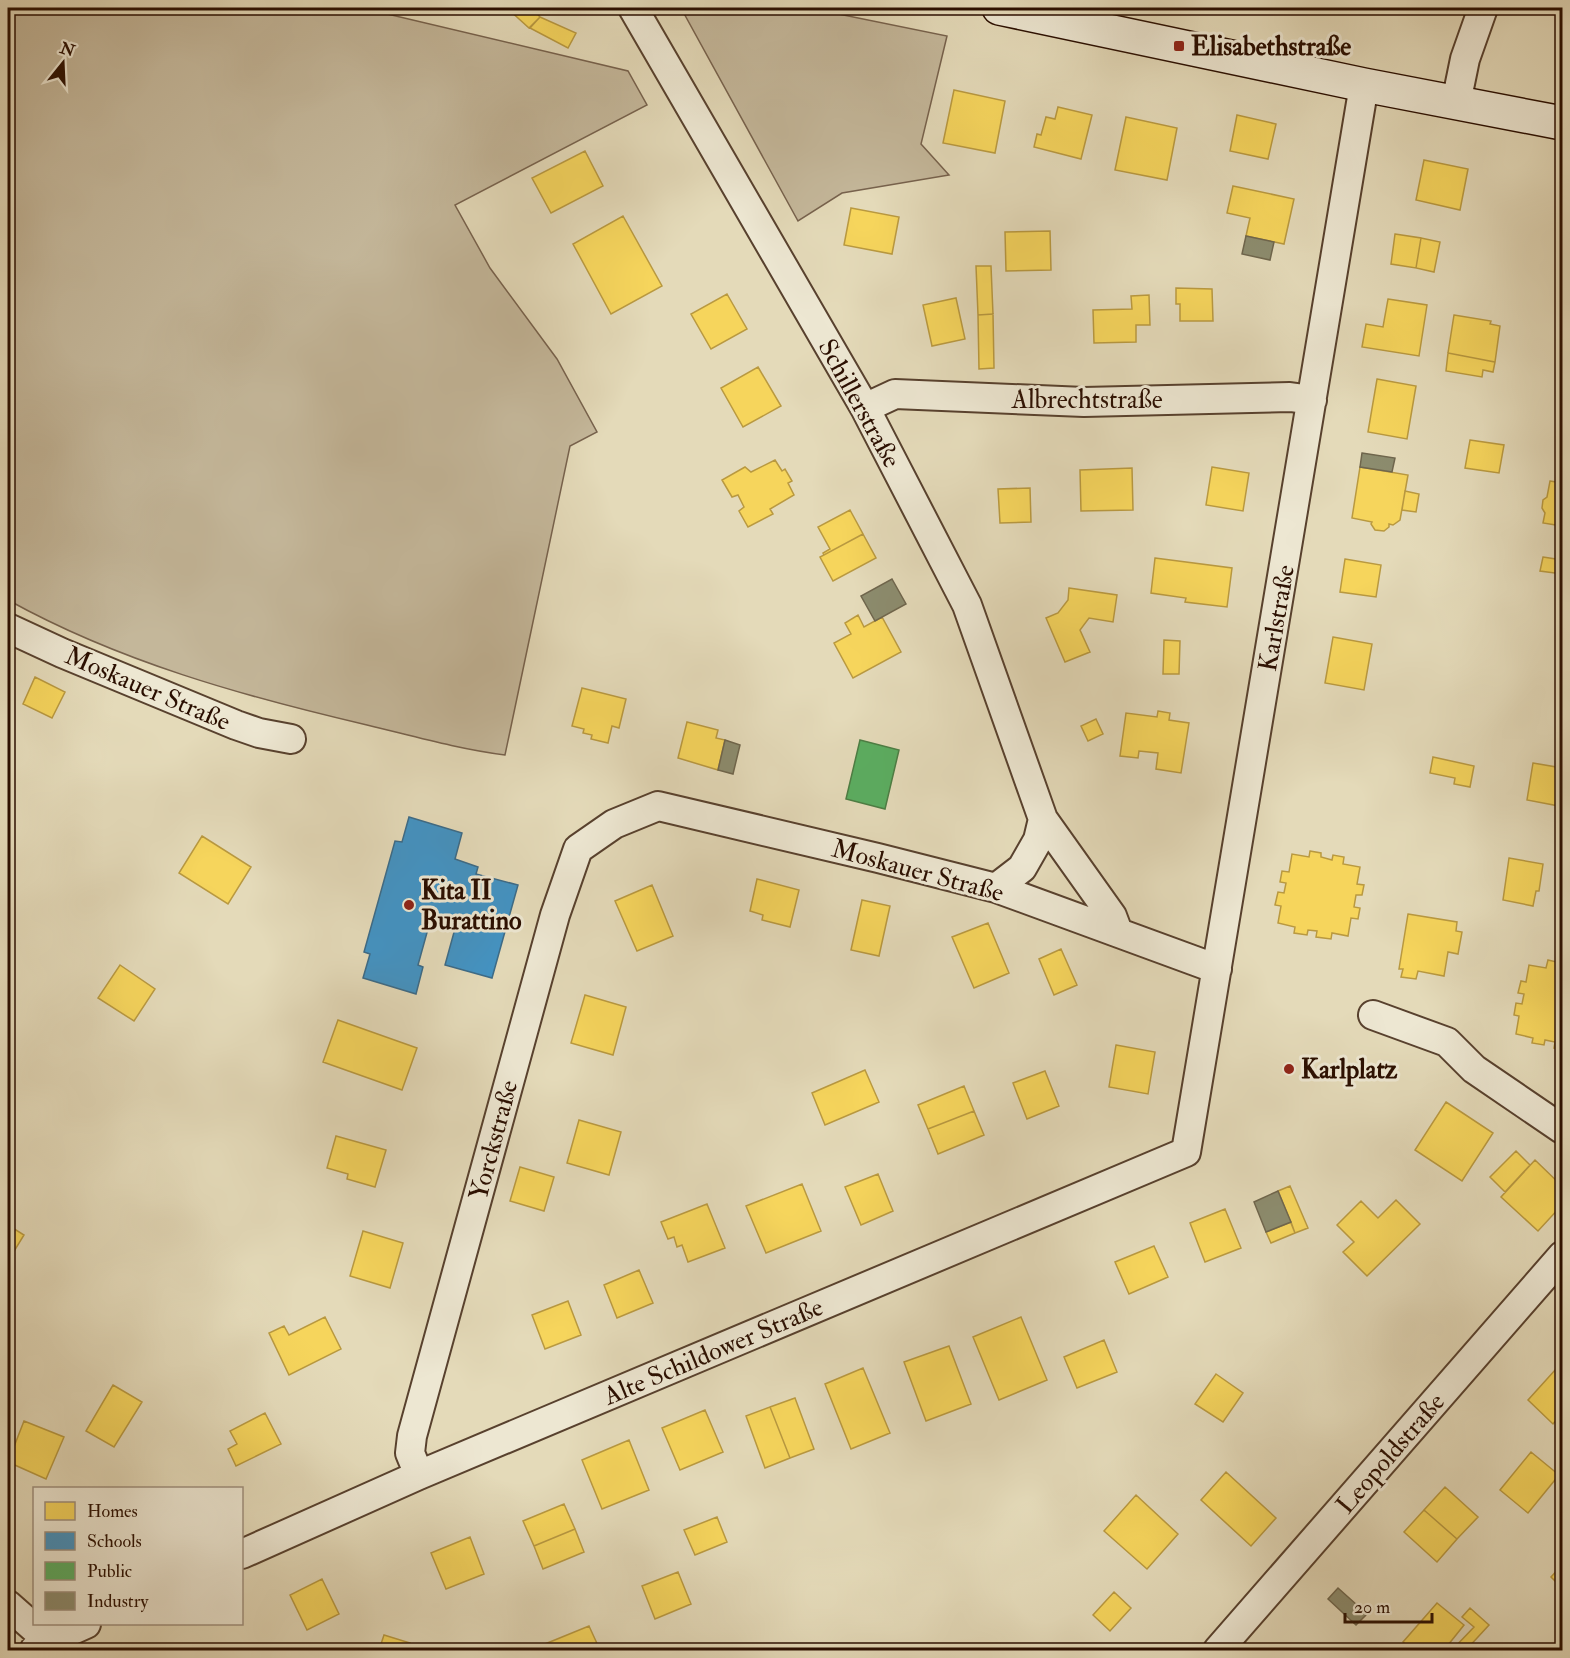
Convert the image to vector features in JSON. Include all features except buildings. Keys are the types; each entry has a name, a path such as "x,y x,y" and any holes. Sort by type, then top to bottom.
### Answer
{"street":[{"name":"Schillerstraße","path":"633,8 865,408 967,605 1043,819 1112,916 1118,932"},
{"path":"999,8 1364,85 1563,123"},
{"path":"1456,103 1465,59 1483,8"},
{"name":"Karlstraße","path":"1186,1152 1364,85"},
{"name":"Albrechtstraße","path":"865,408 895,394 1084,402 1290,397 1312,400"},
{"name":"Moskauer Straße","path":"8,628 62,653 236,725 259,733 291,739"},
{"name":"Moskauer Straße","path":"614,824 658,806 878,858 996,888 1217,969"},
{"path":"996,888 1022,868 1038,840 1043,819"},
{"name":"Yorckstraße","path":"419,1475 410,1453 412,1436 555,915 578,849 614,824"},
{"path":"1373,1015 1447,1042 1474,1070 1563,1129"},
{"name":"Alte Schildower Straße","path":"243,1554 419,1475 1186,1152"},
{"name":"Leopoldstraße","path":"1218,1650 1563,1256"},
{"path":"8,1605 47,1647 83,1625"}],"shaded area":[{"path":"8,8 362,8 628,71 647,105 455,205 490,268 557,359 597,432 570,446 505,755 436,742 321,714 183,675 94,642 8,600"},
{"path":"681,8 809,8 947,36 921,144 949,175 842,193 798,221"}],"place":[{"name":"Elisabethstraße","path":"1179,46"},
{"name":"Kita II Burattino","path":"409,905"},
{"name":"Karlplatz","path":"1289,1069"}]}
